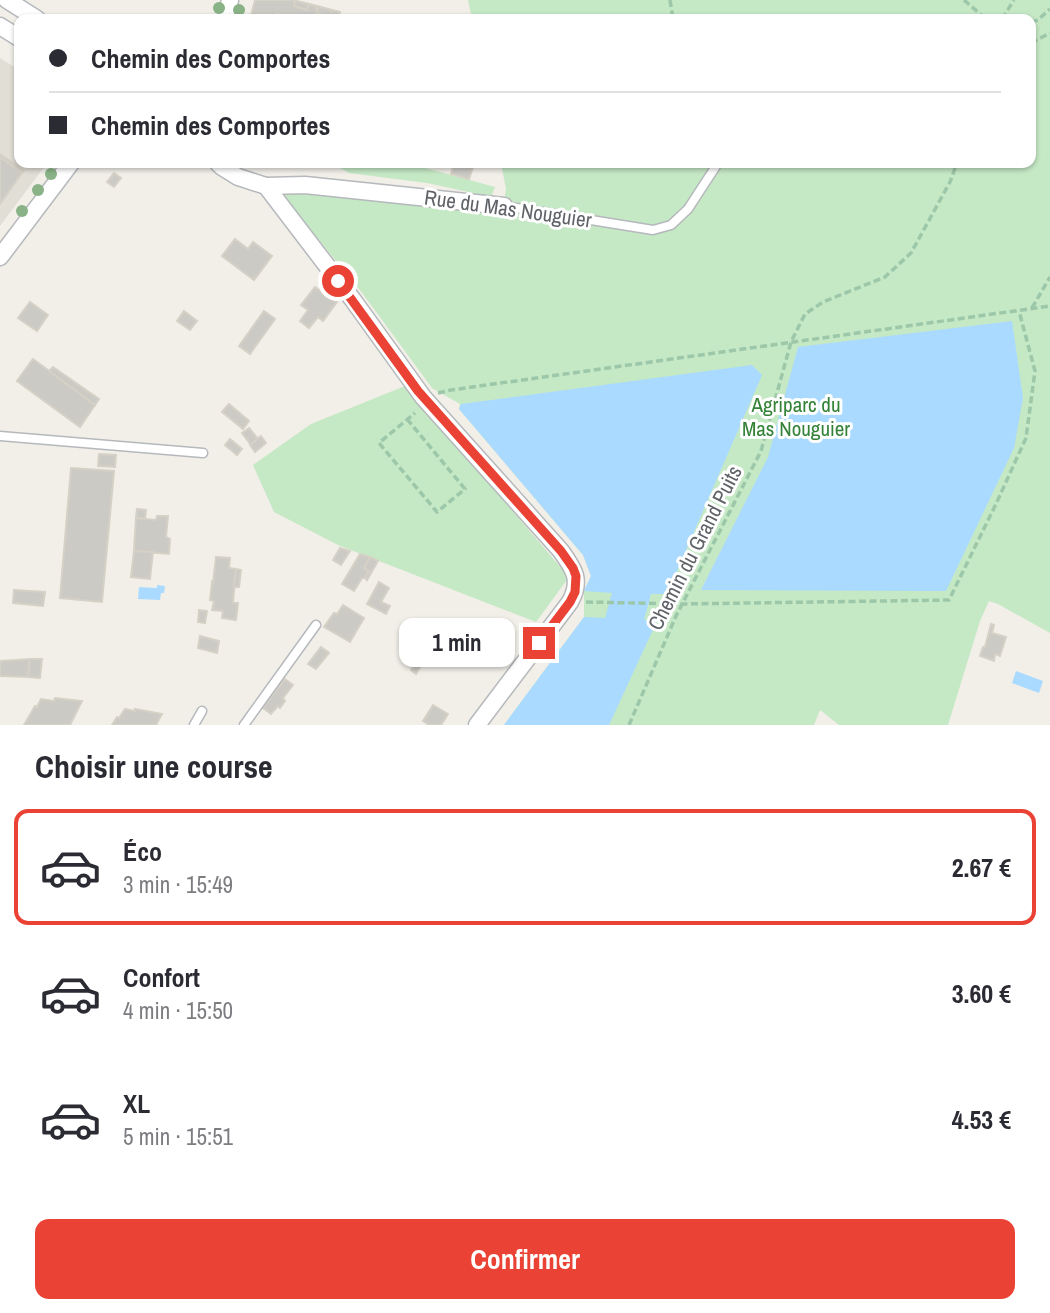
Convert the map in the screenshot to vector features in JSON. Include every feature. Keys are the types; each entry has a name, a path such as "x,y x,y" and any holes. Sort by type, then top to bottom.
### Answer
{"street":[{"path":"7,0 29,14"},
{"path":"0,257 67,168"},
{"path":"224,168 238,177 266,186 423,397 561,551 573,568 576,576 575,592 570,602 477,725"},
{"name":"Rue du Mas Nouguier","path":"266,186 305,185 504,206"}],"lane":[{"name":"Rue du Mas Nouguier","path":"504,206 653,230 671,225 688,209 715,168"},
{"path":"0,436 203,453"},
{"path":"244,725 316,625"},
{"path":"194,725 202,711"}],"path":[{"path":"964,0 980,14"},
{"path":"1036,21 1050,9"},
{"name":"Chemin du Grand Puits","path":"629,725 682,604 761,451 791,342 805,314 823,302 885,277 911,253 955,168"},
{"path":"1032,308 1050,277"},
{"path":"423,397 451,390 1050,306"},
{"path":"608,603 949,600 1026,438 1035,371 1019,311"}],"shaded area":[{"path":"0,58 14,67 14,168 43,168 0,226"}],"green space":[{"name":"Agriparc du Mas Nouguier","path":"468,0 1050,0 1050,633 989,601 980,621 948,725 839,725 820,710 814,725 504,725 584,617 584,591 591,576 583,555 459,409 460,404 432,388 363,294 282,195 304,190 502,215 506,189 502,168 1036,168 1036,14 471,14"},
{"path":"340,168 425,168 495,187 491,197 427,183 349,173"},
{"path":"405,386 569,577 536,622 338,545 274,512 253,465 311,424"}],"water":[{"path":"1012,321 1023,398 1014,448 946,591 701,590 768,457 798,347"},
{"path":"752,365 762,375 667,594 651,594 644,620 657,621 609,725 504,725 584,617 605,618 612,593 584,591 591,576 583,555 459,409 461,404"},
{"path":"157,585 165,586 160,600 138,599 139,587 157,588"},
{"path":"1016,671 1043,681 1039,693 1012,683"}],"building":[{"path":"255,0 293,0 294,6 307,10 309,4 317,6 317,13 320,14 276,13 251,14"},
{"path":"293,0 309,4 307,10 294,6"},
{"path":"317,6 332,10 331,14 320,14"},
{"path":"0,154 14,164 14,167 0,157"},
{"path":"0,157 22,173 0,204"},
{"path":"453,168 473,168 469,179 451,174"},
{"path":"114,173 121,178 114,187 107,182"},
{"path":"235,239 248,249 253,242 272,256 254,280 222,256"},
{"path":"315,287 337,302 323,321 318,317 309,328 300,321 308,310 301,305"},
{"path":"30,302 48,315 37,331 18,318"},
{"path":"184,311 197,321 190,330 177,321"},
{"path":"264,311 275,319 250,354 239,346"},
{"path":"33,359 95,405 80,427 17,381"},
{"path":"53,367 99,399 95,405 49,371"},
{"path":"229,404 249,421 243,429 222,412"},
{"path":"249,428 258,439 251,445 242,433"},
{"path":"261,436 266,443 255,452 250,445"},
{"path":"230,439 242,449 237,455 225,445"},
{"path":"99,454 116,455 115,467 98,466"},
{"path":"71,468 114,471 102,602 60,598"},
{"path":"137,509 146,510 145,519 136,518"},
{"path":"157,516 168,516 166,537 170,539 169,554 134,551 136,518 156,520"},
{"path":"340,548 350,551 341,565 333,560"},
{"path":"134,551 153,552 150,579 131,577"},
{"path":"360,554 370,557 364,568 369,571 354,591 342,584"},
{"path":"216,557 230,558 229,568 236,569 233,603 238,603 236,620 222,618 223,611 212,610 214,601 210,600"},
{"path":"370,557 378,561 367,580 365,578 369,571 364,568"},
{"path":"236,569 241,570 239,587 234,587"},
{"path":"379,582 389,588 381,602 390,606 386,614 367,604"},
{"path":"14,590 45,592 43,606 13,603"},
{"path":"343,605 364,618 350,642 324,627"},
{"path":"199,610 207,611 205,623 198,622"},
{"path":"991,624 994,625 992,633 1006,637 1000,656 995,654 994,661 980,656"},
{"path":"200,636 219,641 217,653 198,648"},
{"path":"321,647 329,653 316,669 308,664"},
{"path":"419,656 425,659 416,674 411,670"},
{"path":"30,659 28,677 0,676 0,661"},
{"path":"30,659 42,659 40,678 28,677"},
{"path":"285,679 293,685 283,698 285,701 280,708 278,706 271,714 263,708"},
{"path":"55,698 82,701 70,725 24,725 41,699 54,701"},
{"path":"433,705 448,714 441,725 429,725 423,721"},
{"path":"125,709 162,714 156,725 112,725"}],"route":[{"path":"338,281 440,418 561,551 573,568 576,576 575,592 539,643"}]}
